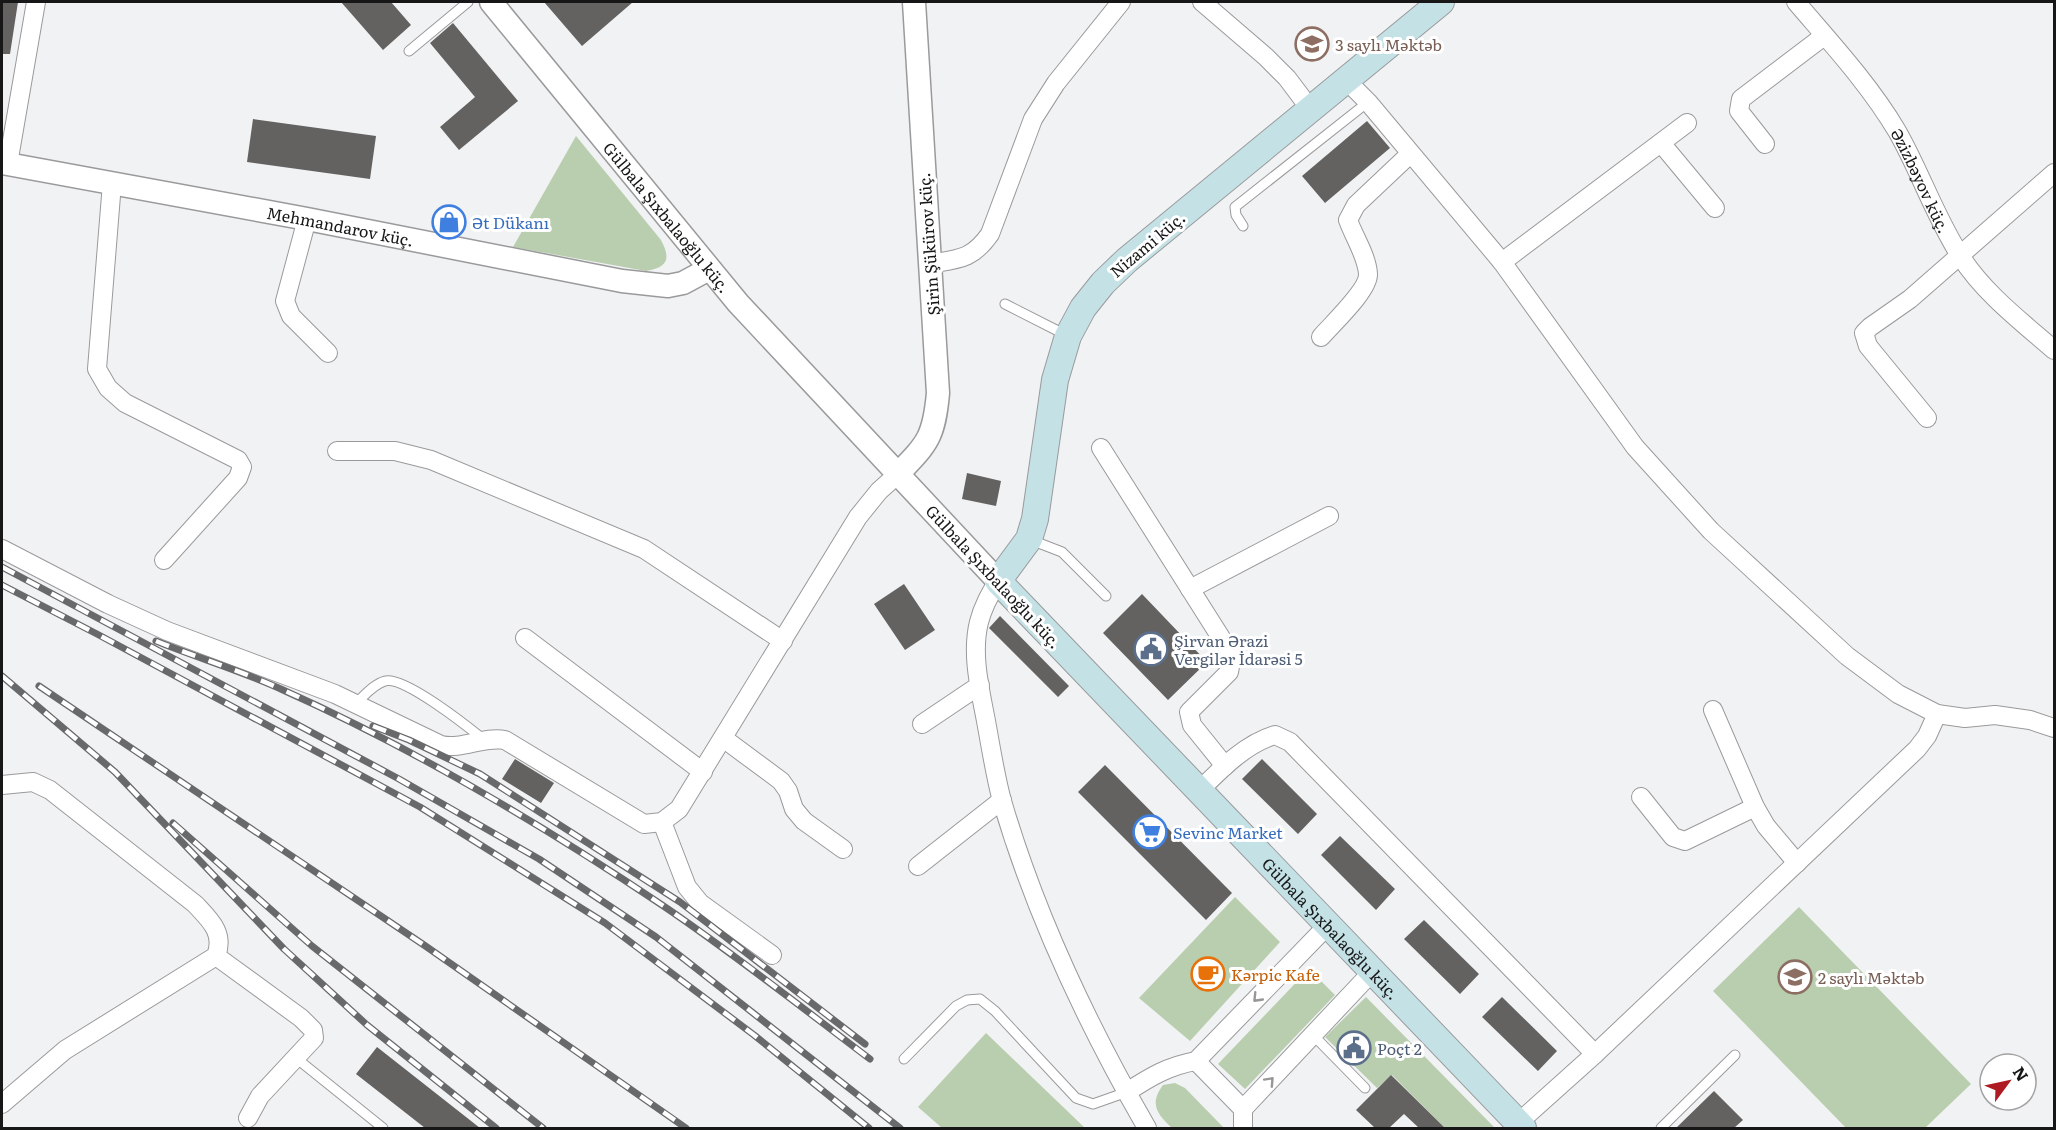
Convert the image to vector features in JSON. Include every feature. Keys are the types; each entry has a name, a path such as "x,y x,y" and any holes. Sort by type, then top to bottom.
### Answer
{"main road":[{"name":"Nizami küç.","path":"998,581 1029,539 1035,519 1055,380 1068,336 1103,282 1441,2"},
{"name":"Gülbala Şıxbalaoğlu küç.","path":"998,581 1520,1126"}],"street":[{"path":"5,164 36,2"},
{"name":"Gülbala Şıxbalaoğlu küç.","path":"491,2 738,303 998,581"},
{"name":"Şirin Şükürov küç.","path":"898,474 919,452 930,436 936,416 938,393 914,2"},
{"path":"929,264 966,257 981,248 990,234 1033,119 1056,83 1121,2"},
{"path":"1202,2 1266,57 1287,78 1311,110"},
{"name":"Əzizbəyov küç.","path":"1796,2 1872,94 1897,131 1960,256 1988,290 2055,350"},
{"path":"1765,144 1739,111 1741,99 1824,36"},
{"path":"1346,80 1368,102 1502,262 1635,447 1712,531 1847,656 1898,694 1937,714 1965,718 1995,715 2030,720 2055,728"},
{"path":"1502,262 1687,123"},
{"path":"1661,143 1715,208"},
{"path":"1321,338 1364,288 1369,277 1367,265 1348,220 1356,206 1410,154"},
{"name":"Mehmandarov küç.","path":"5,164 307,219 622,281 668,286 683,283 709,269"},
{"path":"1928,418 1868,346 1864,333 1910,299 2055,173"},
{"path":"112,183 97,369 108,388 125,403 238,460 242,467 238,478 164,560"},
{"path":"307,219 285,302 291,316 328,353"},
{"path":"1101,448 1230,652 1229,672 1189,712 1192,725 1225,765"},
{"path":"337,451 395,451 431,460 644,549 783,641"},
{"path":"2,549 108,604 167,631 268,667 356,703 441,745 452,747 493,738 505,740 644,824 662,822 679,808 858,517 879,491 898,474"},
{"path":"1190,589 1329,516"},
{"path":"998,581 984,603 978,624 976,649 980,685 1002,800 1032,892 1057,955 1095,1036 1147,1128"},
{"path":"525,638 703,772"},
{"path":"922,724 980,685"},
{"path":"1713,710 1755,807 1766,826 1797,863"},
{"path":"1520,1126 1917,749 1927,736 1937,714"},
{"path":"1199,791 1225,765 1259,740 1275,735 1290,742 1595,1054"},
{"path":"723,738 780,781 804,821 843,849"},
{"path":"2,785 33,782 50,790 195,904 214,925 220,945 216,956 65,1050 2,1104"},
{"path":"1641,796 1673,837 1684,841 1755,807"},
{"path":"918,866 1002,800"},
{"path":"662,822 687,887 700,903 772,955"},
{"path":"1126,1092 1175,1065 1196,1061 1327,926"},
{"path":"216,956 301,1017 313,1030 314,1038 260,1096 248,1118"},
{"path":"1243,1128 1243,1109 1372,972"},
{"path":"1196,1061 1243,1109"}],"lane":[{"path":"409,51 468,2"},
{"path":"1243,226 1236,215 1235,207 1368,102"},
{"path":"1005,304 1068,336"},
{"path":"1029,539 1062,552 1106,596"},
{"path":"356,703 377,685 387,680 396,682 438,705 483,739"},
{"path":"904,1059 956,1006 967,1000 980,999 995,1011 1076,1098 1093,1104 1126,1092"},
{"path":"1312,1035 1365,1088"},
{"path":"1661,1128 1735,1055"},
{"path":"296,1058 383,1128"}],"green space":[{"path":"576,136 661,240 666,252 666,261 659,267 646,271 513,247"},
{"path":"1235,897 1280,942 1190,1041 1139,998"},
{"path":"1799,907 1971,1084 1925,1128 1846,1128 1713,991"},
{"path":"1309,969 1335,995 1245,1089 1218,1064"},
{"path":"1366,997 1495,1128 1445,1128 1392,1075 1377,1088 1325,1037"},
{"path":"986,1033 1085,1128 942,1128 918,1107"},
{"path":"1175,1083 1185,1088 1224,1128 1172,1128 1159,1113 1156,1098 1163,1085"}],"building":[{"path":"2,2 18,2 10,54 2,54"},
{"path":"341,2 391,2 411,25 383,50"},
{"path":"544,2 633,2 582,46"},
{"path":"453,23 518,101 459,150 440,127 475,97 430,43"},
{"path":"253,119 376,136 370,179 247,162"},
{"path":"1367,121 1390,148 1325,203 1302,176"},
{"path":"967,473 1001,481 996,506 962,499"},
{"path":"904,584 935,630 905,650 874,604"},
{"path":"1142,594 1207,662 1168,700 1103,633"},
{"path":"1000,616 1069,686 1058,697 989,628"},
{"path":"515,759 554,783 541,803 502,779"},
{"path":"1262,759 1317,814 1298,834 1242,779"},
{"path":"1105,765 1232,893 1206,920 1078,792"},
{"path":"1340,836 1395,889 1376,910 1321,855"},
{"path":"1424,920 1479,974 1460,994 1404,939"},
{"path":"1502,997 1557,1051 1538,1071 1482,1017"},
{"path":"1355,1032 1370,1046 1353,1064 1338,1050"},
{"path":"377,1047 480,1128 425,1128 356,1074"},
{"path":"1391,1075 1445,1128 1419,1128 1404,1114 1389,1128 1375,1128 1356,1110"},
{"path":"1714,1091 1743,1120 1734,1128 1676,1128"}],"railway":[{"path":"2,567 399,779 539,859 656,937 900,1128"},
{"path":"2,585 420,807 605,923 754,1035 869,1128"},
{"path":"156,641 252,677 332,713 429,763 525,818 688,923 870,1059"},
{"path":"2,676 115,772 284,949 367,1025 496,1128"},
{"path":"39,686 424,945 686,1128"},
{"path":"373,726 409,740 480,774 680,902 865,1044"},
{"path":"173,823 312,946 543,1128"}],"place":[{"name":"3 saylı Məktəb","path":"1312,44"},
{"name":"Ət Dükanı","path":"449,222"},
{"name":"Şirvan Ərazi Vergilər İdarəsi 5","path":"1151,649"},
{"name":"Sevinc Market","path":"1150,832"},
{"name":"Kərpic Kafe","path":"1208,974"},
{"name":"2 saylı Məktəb","path":"1795,977"},
{"name":"Poçt 2","path":"1354,1048"}]}
